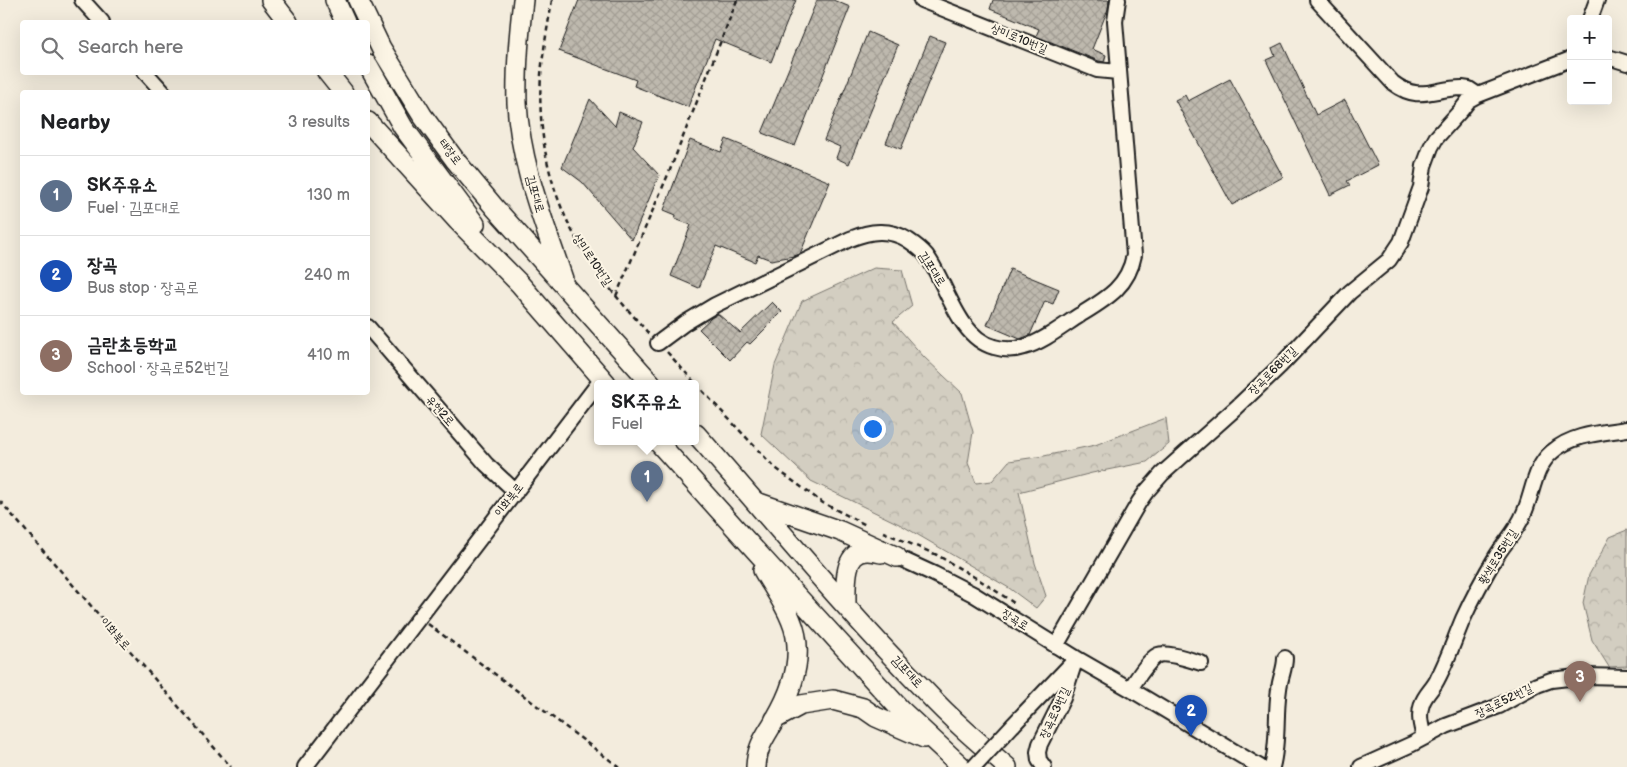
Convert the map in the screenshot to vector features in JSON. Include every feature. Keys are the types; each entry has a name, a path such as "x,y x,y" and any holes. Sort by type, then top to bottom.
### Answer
{"main road":[{"path":"271,0 286,20"},
{"path":"335,0 345,20"},
{"name":"태장로","path":"358,0 368,20"},
{"name":"김포대로","path":"523,0 517,68 517,104 521,139 536,198 565,288 648,380"},
{"name":"태장로","path":"370,24 382,48 428,123 455,160 565,288"},
{"name":"태장로","path":"370,68 403,126 519,283"},
{"path":"329,75 341,90"},
{"path":"370,124 458,221 519,283 599,380"},
{"name":"김포대로","path":"699,437 846,606 926,692 970,735 1007,767"},
{"path":"661,445 900,708 962,767"},
{"path":"756,502 840,532 897,557"},
{"path":"746,540 791,620 797,640 796,671 788,694 758,750 756,767"},
{"path":"846,606 846,572 849,563 855,555 863,551 872,550 897,557"},
{"path":"775,719 801,705 833,700 863,708 876,717 936,744"}],"street":[{"path":"82,0 100,20"},
{"name":"상미로10번길","path":"921,0 1097,70 1118,72"},
{"path":"1118,0 1115,21 1118,72"},
{"path":"1317,0 1393,83 1400,88 1416,94 1462,88 1469,89 1478,95"},
{"path":"1591,15 1597,0"},
{"path":"1612,58 1627,63"},
{"name":"장곡로68번길","path":"1056,646 1152,484 1280,366 1340,302 1389,260 1396,251 1421,186 1424,166 1436,138 1470,100 1478,95 1568,60"},
{"name":"김포대로","path":"658,343 714,305 850,239 865,233 878,232 901,236 925,254 960,317 977,339 1001,349 1012,349 1025,347 1043,338 1095,306 1116,290 1123,283 1132,266 1134,255 1118,72"},
{"path":"148,75 161,90"},
{"name":"유현2로","path":"370,329 486,464 516,492"},
{"name":"이화북로","path":"305,767 594,391"},
{"name":"황색로35번길","path":"1424,737 1420,717 1424,697 1437,680 1482,582 1524,514 1540,467 1545,458 1563,443 1576,438 1627,429"},
{"name":"장곡로","path":"897,557 973,594 1056,646 1130,688 1260,767"},
{"path":"1130,688 1151,660 1157,656 1170,655 1201,663"},
{"path":"974,767 1076,658"},
{"name":"장곡로3번길","path":"1044,767 1038,760 1040,744 1064,698 1076,658"},
{"path":"1272,767 1276,747 1276,714 1279,687 1285,666 1285,658"},
{"name":"장곡로52번길","path":"1361,767 1446,726 1499,706 1537,685 1551,680 1586,676 1627,677"}],"path":[{"name":"상미로10번길","path":"552,0 543,54 540,95 542,140 563,213 594,268 616,296 670,170 737,0"},
{"path":"699,387 774,467 823,503 867,525"},
{"name":"이화북로","path":"0,501 231,767"},
{"path":"875,529 937,555 1008,598 1019,607"},
{"path":"419,617 619,767"}],"green space":[{"path":"874,268 902,270 912,306 893,322 924,357 962,393 973,432 968,463 976,483 992,481 1009,461 1095,445 1166,418 1169,444 1147,462 1092,473 1019,492 1035,563 1046,596 1036,608 1009,588 901,525 811,481 761,434 775,365 802,301"},
{"path":"1627,530 1627,666 1609,667 1592,640 1583,603 1589,575 1610,537"}],"building":[{"path":"579,0 796,0 771,62 715,39 688,107 634,86 636,80 559,51"},
{"path":"817,0 833,0 850,7 795,146 762,133"},
{"path":"993,0 1109,0 1108,9 1092,49 1106,55 1104,62 1036,36 1039,29 990,9"},
{"path":"868,32 898,45 849,164 836,158 840,147 824,140"},
{"path":"930,36 945,42 901,149 886,143"},
{"path":"1282,43 1316,115 1345,100 1378,165 1347,181 1350,185 1330,195 1266,60 1275,56 1272,48"},
{"path":"1230,79 1283,177 1232,205 1175,100 1185,95 1188,101"},
{"path":"590,99 615,126 619,112 643,122 633,147 659,175 632,240 582,182 562,167"},
{"path":"726,139 830,182 800,254 771,260 758,255 755,262 716,246 699,288 671,276 691,225 675,219 676,215 664,210 690,140 721,152"},
{"path":"1010,269 1059,289 1053,304 1045,301 1030,335 1020,339 987,325"},
{"path":"772,302 782,312 750,344 747,342 730,360 699,329 718,314 740,333"}],"place":[{"name":"SK주유소","path":"647,502"},
{"name":"금란초등학교","path":"1580,702"},
{"name":"장곡","path":"1191,736"}]}
